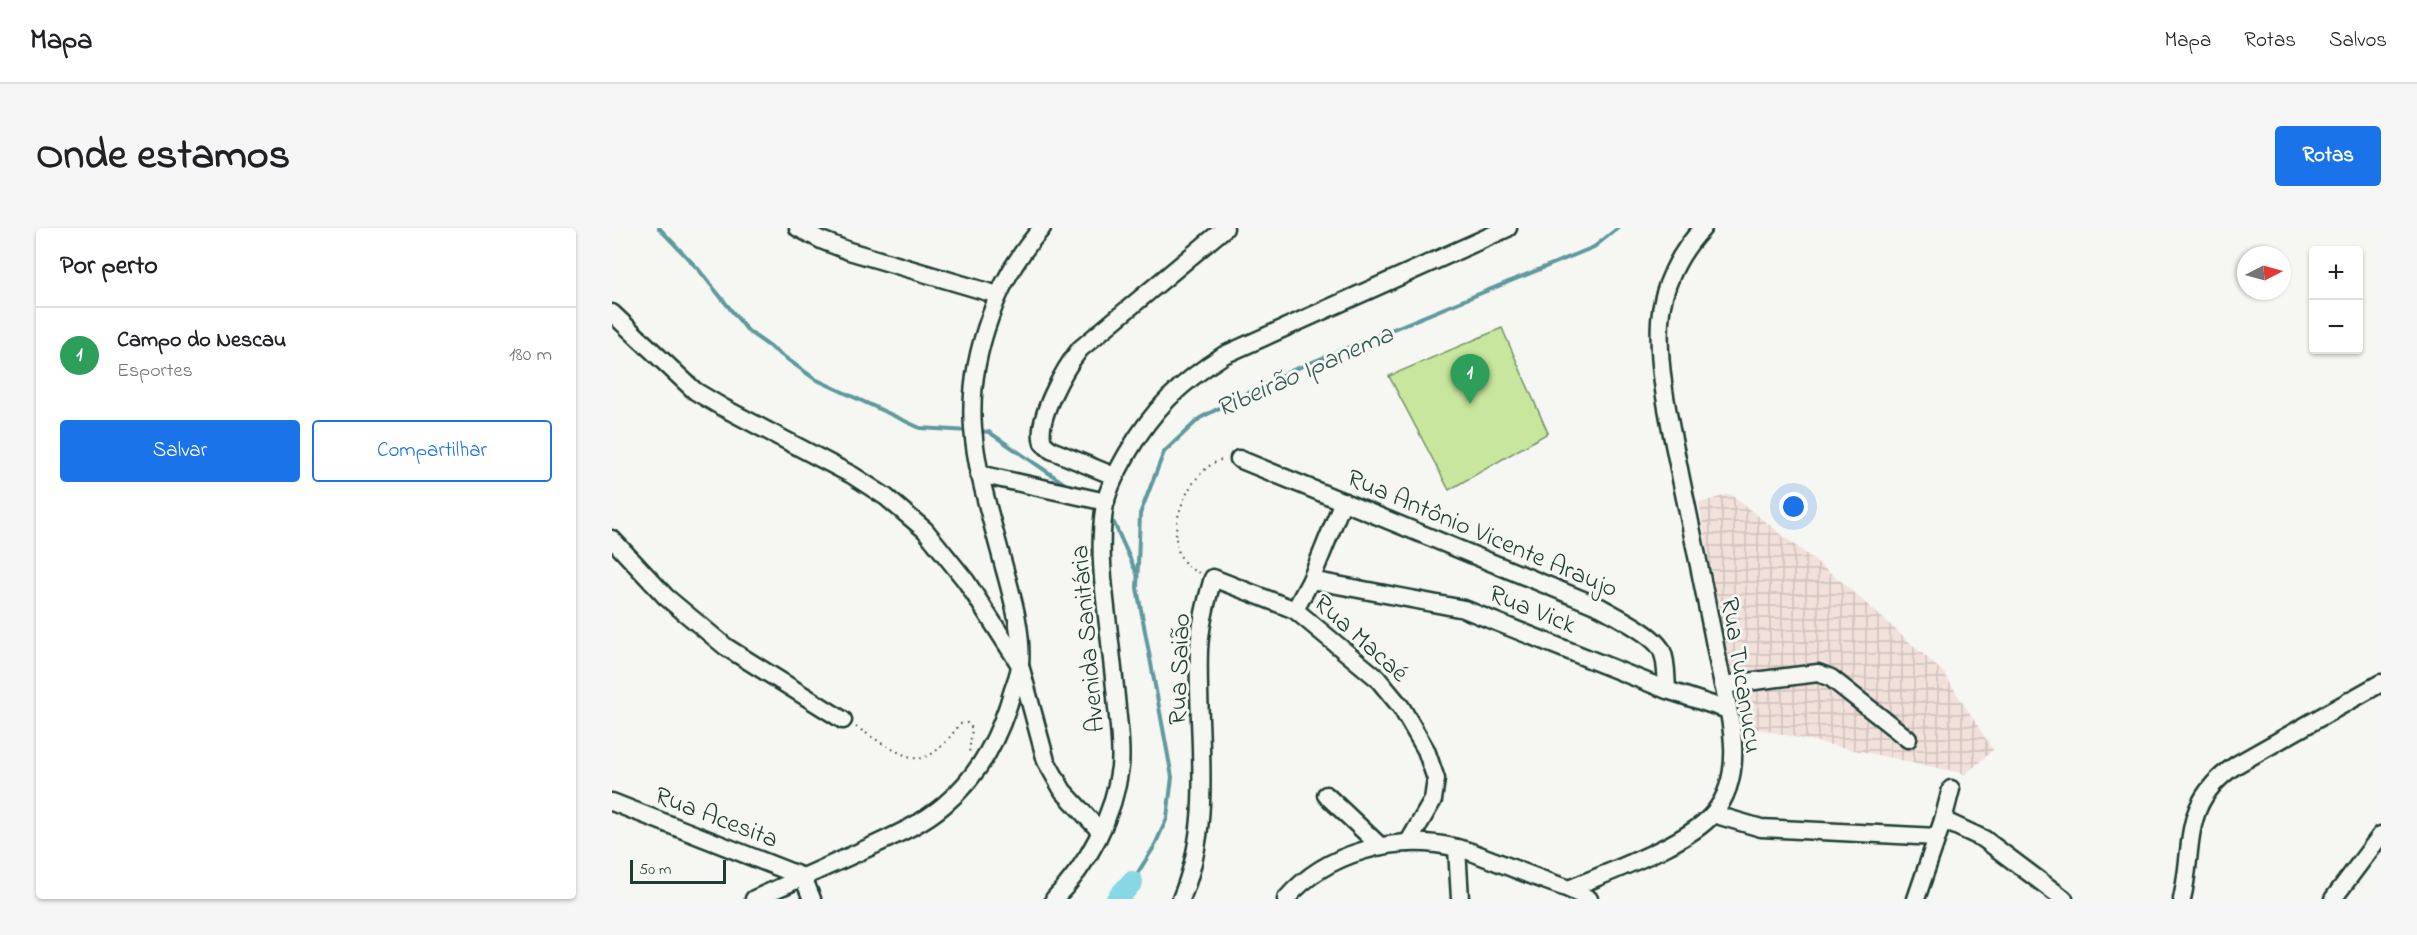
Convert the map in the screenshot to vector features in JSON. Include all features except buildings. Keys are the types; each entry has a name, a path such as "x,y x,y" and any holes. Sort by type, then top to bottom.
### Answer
{"street":[{"path":"798,228 820,240 849,251 998,295"},
{"path":"1042,228 1022,253 998,295 977,357 972,393 973,440 979,474 1015,614 1020,665 1046,761 1063,791 1100,831"},
{"path":"1114,476 1046,447 1041,433 1063,374 1080,349 1225,228"},
{"name":"Avenida Sanitária","path":"1054,899 1089,856 1110,806 1120,766 1120,729 1102,573 1102,532 1106,502 1114,476 1152,414 1171,393 1215,361 1508,228"},
{"name":"Rua Tucanucu","path":"1569,889 1687,837 1713,814 1725,795 1732,777 1733,746 1728,710 1669,416 1661,358 1660,320 1664,295 1684,252 1702,228"},
{"path":"612,313 695,391 852,475 908,514 949,558 1020,665 1002,727 985,757 963,787 945,804 917,824 753,899"},
{"name":"Rua Antônio Vicente Araujo","path":"1239,459 1572,593 1624,620 1654,642 1661,650 1667,690"},
{"path":"979,474 1106,502"},
{"path":"1295,610 1311,580 1343,501"},
{"path":"612,538 666,597 726,647 843,720"},
{"name":"Rua Macaé","path":"1213,578 1295,610 1384,686 1401,707 1426,750 1435,772 1436,793 1408,843"},
{"name":"Rua Saião","path":"1181,899 1193,860 1200,822 1202,749 1199,651 1203,613 1213,578"},
{"name":"Rua Vick","path":"1311,580 1464,609 1667,690 1728,710"},
{"path":"1723,685 1818,673 1831,678 1908,739"},
{"path":"2182,899 2191,829 2196,811 2222,774 2381,683"},
{"path":"1916,899 1951,789"},
{"path":"1326,795 1380,846"},
{"name":"Rua Acesita","path":"612,802 803,877"},
{"path":"1713,814 1761,828 1937,837"},
{"path":"1943,820 1984,839 2064,899"},
{"path":"2333,899 2381,835"},
{"path":"1286,899 1320,870 1335,862 1380,846 1408,843 1457,848 1569,889 1589,899"},
{"path":"1457,848 1460,899"},
{"path":"803,877 812,899"}],"path":[{"path":"1213,578 1192,571 1179,557 1175,534 1177,520 1194,481 1204,469 1221,459 1239,459"},
{"path":"843,720 907,756 920,759 930,755 960,724 967,723 972,728 968,758"}],"shaded area":[{"path":"1730,494 1842,582 1943,672 1993,750 1966,774 1739,725 1699,503"}],"green space":[{"path":"1502,328 1548,433 1449,490 1389,376"}],"waterway":[{"path":"659,228 699,270 748,331 815,379 920,428 969,431"},
{"name":"Ribeirão Ipanema","path":"1132,882 1154,847 1167,818 1172,777 1137,588 1140,514 1164,452 1200,418 1293,370 1594,247 1618,228"},
{"path":"979,431 989,432 1065,484"},
{"path":"1114,523 1137,574"},
{"name":"Ribeirão Ipanema","path":"1117,899 1132,882"}],"place":[{"name":"Campo do Nescau","path":"1470,404"}]}
